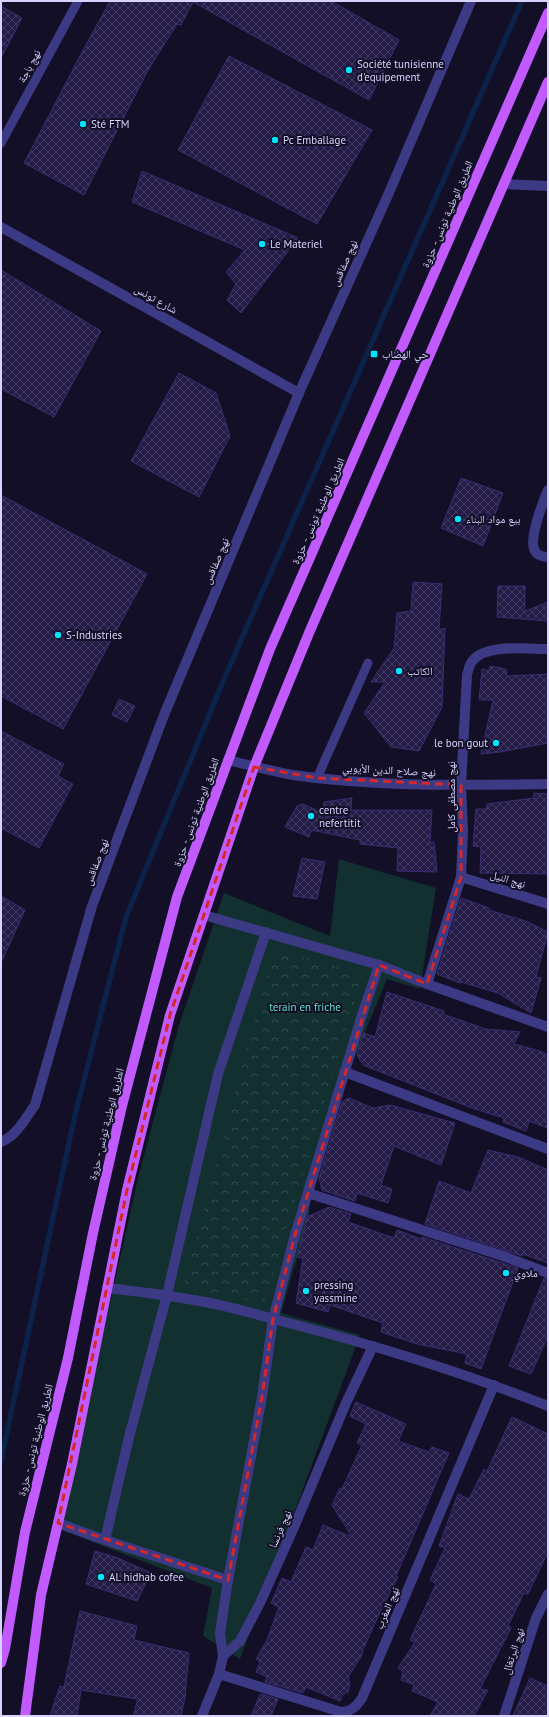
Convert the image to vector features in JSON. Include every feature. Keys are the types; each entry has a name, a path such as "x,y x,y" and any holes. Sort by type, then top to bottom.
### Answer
{"main road":[{"name":"الطريق الوطنية تونس - حزوة","path":"1,1663 25,1532 68,1358 93,1233 122,1106 177,896 270,649 548,13"},
{"path":"25,1716 42,1595 127,1190 170,1015 254,767 309,634 548,82"}],"street":[{"name":"نهج صفاقس","path":"5,1140 18,1130 35,1105 95,898 164,715 299,393 388,195 471,1"},
{"path":"504,184 548,186"},
{"name":"شارع تونس","path":"1,228 299,393"},
{"path":"548,490 532,541 535,551 542,557 548,557"},
{"name":"نهج مصطفى كامل","path":"427,984 461,877 463,831 461,785 467,675 470,663 480,655 493,650 548,649"},
{"name":"نهج صلاح الدين الأيوبي","path":"228,760 254,767 317,778 389,783 461,785 548,784"},
{"name":"نهج النيل","path":"461,877 548,904"},
{"path":"204,915 379,965 427,984 548,1027"},
{"path":"105,1540 129,1437 167,1295 218,1074 266,932"},
{"path":"202,1716 219,1674 223,1656 220,1633 228,1580 262,1397 273,1319 295,1235 362,1015 379,965"},
{"path":"345,1072 548,1150"},
{"path":"308,1193 503,1256 548,1273"},
{"path":"107,1288 167,1295 216,1304 273,1319 373,1346 494,1385 548,1406"},
{"name":"نهج فرنسا","path":"223,1656 240,1641 260,1604 346,1403 373,1346"},
{"name":"نهج المغرب","path":"219,1674 341,1712 349,1712 356,1706 362,1698 494,1385"},
{"path":"58,1523 228,1580"},
{"name":"نهج البرتغال","path":"504,1716 536,1618 548,1594"}],"lane":[{"name":"نهج باجة","path":"1,143 78,1"},
{"path":"317,778 368,664"}],"highlighted area":[{"path":"254,767 317,778 461,785 461,877 427,984 379,965 295,1235 273,1319 262,1397 228,1580 58,1523 127,1190 170,1015"}],"green space":[{"path":"339,859 436,888 420,989 387,979 322,1136 311,1168 309,1217 281,1313 360,1335 240,1659 203,1636 212,1588 59,1529 139,1174 179,1025 224,893 330,936"},
{"name":"terain en friche","path":"274,949 363,974 264,1303 183,1288"}],"building":[{"path":"110,1 331,1 399,40 369,100 193,2 181,25 177,24 147,72 84,195 24,163"},
{"path":"1,6 22,18 1,58"},
{"name":"Pc Emballage","path":"229,56 372,130 317,224 178,150"},
{"name":"Le Materiel","path":"142,171 298,238 241,313 227,300 236,284 226,272 245,250 132,202"},
{"path":"1,270 101,331 54,417 1,389"},
{"path":"179,373 216,393 230,436 199,497 131,461"},
{"path":"461,478 503,493 483,546 441,528"},
{"name":"S-Industries","path":"1,495 147,574 63,729 1,696"},
{"path":"413,582 442,584 439,630 445,628 442,707 419,751 391,747 364,713 385,682 371,682 394,648 397,613 411,611"},
{"path":"498,586 525,586 525,611 548,602 548,621 497,617"},
{"path":"490,666 506,669 507,676 548,674 548,743 481,754 493,700 479,700 482,669 489,671"},
{"path":"119,699 135,706 127,722 112,715"},
{"path":"1,731 64,764 58,776 73,784 39,848 1,828"},
{"path":"534,793 548,794 548,874 480,873 481,847 473,846 476,809 486,809 487,804 534,798"},
{"path":"352,798 351,810 432,810 430,842 434,842 437,872 397,871 398,848 360,844 360,840 311,830 309,837 285,827 297,806 303,804 323,813 324,802"},
{"path":"302,858 325,862 317,899 293,896"},
{"path":"1,896 25,910 1,963"},
{"path":"461,898 489,908 489,910 526,921 548,932 536,977 541,978 531,1013 498,993 461,982 460,983 437,974"},
{"path":"387,992 444,1011 443,1014 486,1029 520,1032 514,1044 540,1051 548,1055 548,1128 529,1121 526,1131 503,1122 504,1118 472,1108 363,1065 357,1055 361,1041 364,1033 375,1037"},
{"path":"349,1098 373,1108 390,1105 455,1123 441,1165 394,1146 381,1185 392,1189 388,1203 357,1193 355,1201 322,1190 319,1178 342,1102"},
{"path":"488,1150 518,1157 548,1170 548,1263 425,1224 439,1181 471,1193"},
{"path":"329,1207 351,1214 348,1222 394,1238 397,1230 421,1239 422,1237 518,1268 481,1369 465,1363 467,1354 417,1344 381,1332 383,1323 330,1305 328,1312 296,1303 303,1258 297,1257 307,1217"},
{"path":"544,1278 548,1279 548,1336 531,1374 509,1366"},
{"path":"356,1402 406,1424 398,1441 429,1452 432,1447 449,1453 396,1576 398,1577 379,1614 362,1655 348,1677 350,1684 348,1692 343,1694 340,1701 306,1687 303,1693 265,1682 267,1677 256,1672 260,1662 256,1659 267,1640 279,1607 271,1603 282,1578 291,1582 306,1547 313,1550 323,1525 352,1537 332,1505 340,1488 342,1489 362,1445 357,1443 366,1424 350,1416"},
{"path":"512,1417 548,1434 548,1552 528,1594 524,1593 508,1626 511,1628 480,1689 488,1690 474,1716 430,1716 438,1702 412,1691 414,1685 401,1680 403,1672 398,1668 415,1642 410,1640 436,1584 430,1580 445,1548 439,1546 458,1494 469,1499 484,1469 487,1471"},
{"path":"95,1551 118,1558 151,1573 137,1601 86,1584"},
{"path":"80,1611 137,1626 134,1640 189,1653 185,1698 181,1716 133,1716 138,1699 81,1690 77,1716 50,1716 60,1686 64,1687"},
{"path":"530,1678 548,1686 548,1716 513,1716"},
{"path":"260,1694 278,1699 271,1716 251,1716"}],"waterway":[{"path":"1,1460 75,1115 126,917 224,679 522,1"}],"place":[{"name":"Société tunisienne d'equipement","path":"349,70"},
{"name":"Sté FTM","path":"83,124"},
{"name":"Pc Emballage","path":"275,140"},
{"name":"Le Materiel","path":"262,244"},
{"name":"حي الهضاب","path":"374,354"},
{"name":"بيع مواد البناء","path":"458,519"},
{"name":"S-Industries","path":"58,635"},
{"name":"الكاتب","path":"399,671"},
{"name":"le bon gout","path":"496,743"},
{"name":"centre nefertitit","path":"311,816"},
{"name":"ملاوي","path":"506,1273"},
{"name":"pressing yassmine","path":"306,1291"},
{"name":"AL hidhab cofee","path":"101,1577"}]}
